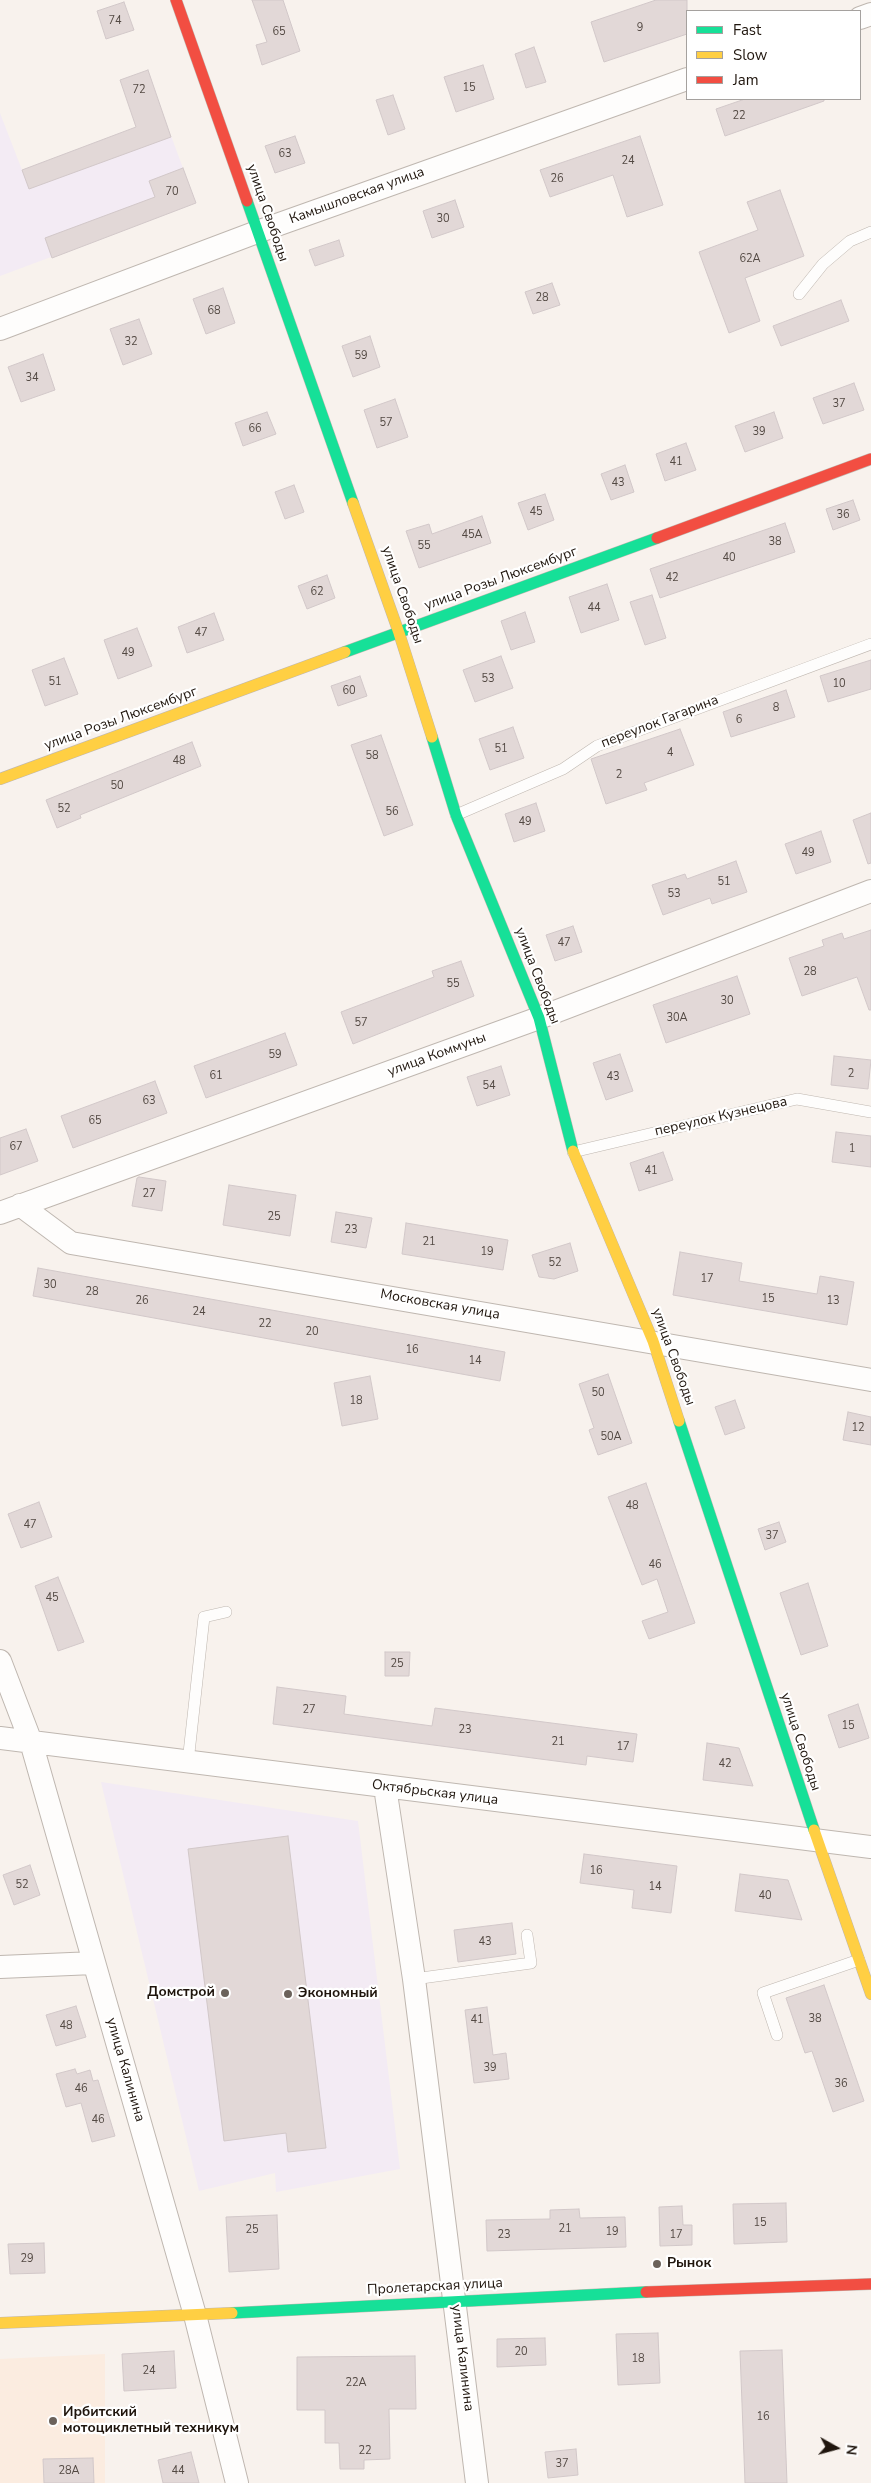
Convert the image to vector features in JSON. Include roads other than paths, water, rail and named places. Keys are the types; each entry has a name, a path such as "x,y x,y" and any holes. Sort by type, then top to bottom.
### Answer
{"street":[{"name":"улица Свободы","path":"176,0 399,633 456,815 539,1018 573,1152 653,1341 817,1839 871,1994"},
{"name":"Камышловская улица","path":"0,329 257,232 686,79"},
{"name":"улица Розы Люксембург","path":"0,779 871,459"},
{"name":"улица Коммуны","path":"10,1209 539,1018 871,891"},
{"name":"Московская улица","path":"10,1209 71,1243 653,1341 871,1380"},
{"name":"улица Калинина","path":"0,1661 31,1742 195,2315 237,2483"},
{"name":"Октябрьская улица","path":"0,1738 871,1847"},
{"name":"улица Калинина","path":"385,1787 414,1978 477,2483"},
{"path":"0,1967 94,1963"},
{"name":"Пролетарская улица","path":"0,2322 195,2315 455,2301 871,2284"}],"lane":[{"path":"799,294 824,264 850,241 871,232"},
{"name":"переулок Гагарина","path":"456,815 563,769 597,746 871,644"},
{"name":"переулок Кузнецова","path":"573,1152 797,1100 871,1112"},
{"path":"188,1762 204,1617 226,1612"},
{"path":"414,1978 530,1964 527,1935"},
{"path":"776,2035 763,1994 859,1960"}],"place":[{"name":"Домстрой","path":"225,1993"},
{"name":"Экономный","path":"288,1994"},
{"name":"Рынок","path":"657,2264"},
{"name":"Ирбитский мотоциклетный техникум","path":"53,2421"}]}
